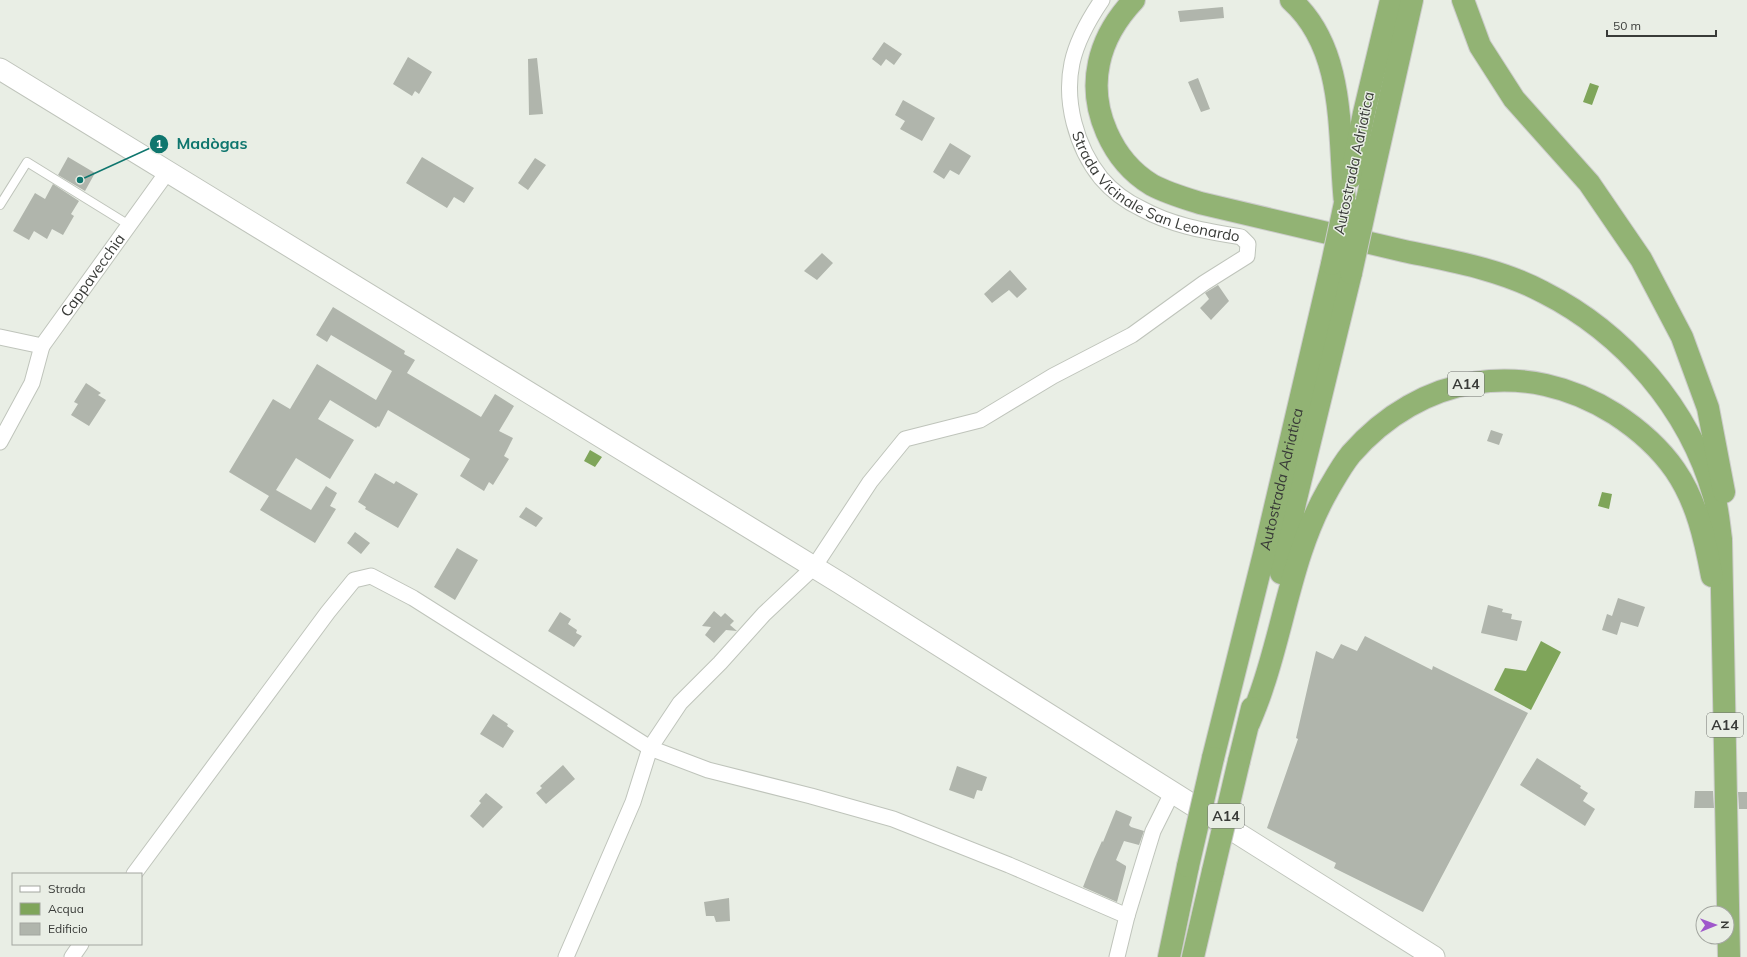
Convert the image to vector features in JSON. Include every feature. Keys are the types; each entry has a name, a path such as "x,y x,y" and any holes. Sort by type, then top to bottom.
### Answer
{"highway":[{"path":"1134,0 1120,16 1104,45 1096,83 1098,102 1104,126 1116,150 1137,173 1151,184 1176,196 1200,203 1485,269 1542,291 1570,307 1597,325 1638,362 1660,389 1679,417 1700,457 1714,497 1721,546 1724,650"},
{"path":"1291,0 1309,19 1319,38 1333,76 1337,100 1345,203"},
{"name":"Autostrada Adriatica","path":"1193,957 1249,723 1296,503 1341,268 1345,203 1364,113 1391,0"},
{"name":"Autostrada Adriatica","path":"1169,957 1213,758 1262,562 1341,268 1366,200 1412,0"},
{"path":"1463,0 1480,46 1514,99 1589,183 1640,258 1682,337 1708,408 1729,528 1730,558 1724,650"},
{"name":"A14","path":"1249,723 1263,686 1300,553 1316,511 1337,473 1351,454 1382,423 1399,411 1421,398 1444,389 1483,381 1524,380 1577,394 1604,407 1625,421 1660,451 1675,470 1688,492 1698,516 1707,550 1724,650 1727,952"}],"main road":[{"path":"0,69 814,567 1173,791 1434,957"}],"street":[{"name":"Strada Vicinale San Leonardo","path":"814,567 870,482 905,439 980,420 1053,376 1132,335 1204,283 1247,256 1248,244 1241,237 1182,226 1148,212 1121,196 1101,178 1083,149 1072,116 1069,90 1072,63 1080,38 1091,15 1102,0"},
{"name":"Cappavecchia","path":"42,346 168,171"},
{"path":"0,337 42,346 32,383 0,442"},
{"path":"566,957 633,802 650,748 680,704 720,664 764,614 814,567"},
{"path":"135,873 328,612 354,580 371,576 413,598 650,748 708,770 811,796 893,819 1009,865 1127,916"},
{"path":"1117,957 1127,916 1153,831 1173,791"},
{"path":"72,957 80,945"}],"lane":[{"path":"0,205 27,162 129,225"}],"water":[{"path":"1590,83 1599,86 1592,105 1583,102"},
{"path":"590,450 602,457 595,467 584,461"},
{"path":"1602,492 1612,494 1609,509 1598,506"},
{"path":"1541,641 1561,652 1531,710 1494,690 1505,668 1526,671"}],"building":[{"path":"1223,7 1224,18 1180,22 1178,11"},
{"path":"884,42 902,54 894,65 886,59 881,66 872,59"},
{"path":"408,57 432,72 419,94 415,91 412,96 393,84"},
{"path":"537,58 543,114 529,115 528,59"},
{"path":"1198,78 1210,109 1201,112 1188,82"},
{"path":"903,100 935,118 922,141 900,129 905,121 895,115"},
{"path":"950,143 971,156 959,175 950,170 944,179 933,172"},
{"path":"68,157 95,173 85,191 58,175"},
{"path":"422,157 474,188 464,203 454,197 447,208 406,183"},
{"path":"535,158 546,165 528,190 518,183"},
{"path":"53,184 79,201 71,214 74,216 63,235 52,229 47,239 34,231 29,240 13,231 35,193 45,199"},
{"path":"822,253 833,263 817,280 804,271"},
{"path":"1010,270 1027,289 1017,298 1009,290 992,303 984,294"},
{"path":"1218,285 1229,301 1211,320 1200,308 1209,299 1205,293"},
{"path":"333,307 405,351 404,354 415,360 407,373 481,417 495,394 514,406 499,431 513,438 504,456 509,459 493,485 489,482 484,491 460,476 470,459 388,410 379,427 378,426 376,428 330,400 318,419 354,440 330,479 296,458 276,490 311,510 326,486 337,493 330,506 336,509 315,543 260,510 269,496 229,472 273,399 290,409 317,364 376,400 392,371 331,335 327,342 316,335"},
{"path":"86,383 101,393 98,395 106,400 89,426 71,415 78,404 74,402"},
{"path":"1491,430 1503,434 1499,445 1487,441"},
{"path":"375,473 394,484 396,481 418,494 398,528 365,509 366,507 358,502"},
{"path":"526,507 543,518 536,527 519,517"},
{"path":"355,532 370,543 361,554 347,543"},
{"path":"457,548 478,560 455,600 434,587"},
{"path":"1618,598 1645,607 1638,627 1621,622 1617,635 1602,630 1607,614 1612,616"},
{"path":"1488,605 1503,609 1502,612 1512,614 1511,619 1522,621 1517,641 1481,633"},
{"path":"714,611 721,617 725,613 734,621 730,625 737,631 726,630 714,643 705,635 711,627 702,626"},
{"path":"560,612 571,619 568,624 577,630 576,633 582,636 574,647 548,631"},
{"path":"1365,636 1432,670 1433,666 1528,713 1423,912 1334,868 1336,863 1267,828 1298,739 1296,738 1316,651 1333,659 1341,644 1357,651"},
{"path":"493,714 508,724 507,726 514,731 503,748 480,734"},
{"path":"1537,758 1581,786 1580,788 1588,793 1583,801 1595,809 1585,826 1520,785"},
{"path":"563,765 575,779 546,804 536,793 542,788 540,786"},
{"path":"957,766 987,777 982,791 977,790 974,799 949,790"},
{"path":"1695,791 1713,791 1714,808 1694,808"},
{"path":"1738,792 1747,792 1747,809 1739,809"},
{"path":"486,793 503,807 483,828 470,816 481,803 479,801"},
{"path":"1116,810 1132,817 1129,825 1131,827 1144,831 1139,845 1124,841 1116,860 1126,866 1117,902 1083,887"},
{"path":"729,898 730,921 716,922 714,916 706,916 704,902"}],"place":[{"name":"Madògas","path":"80,180"}]}
